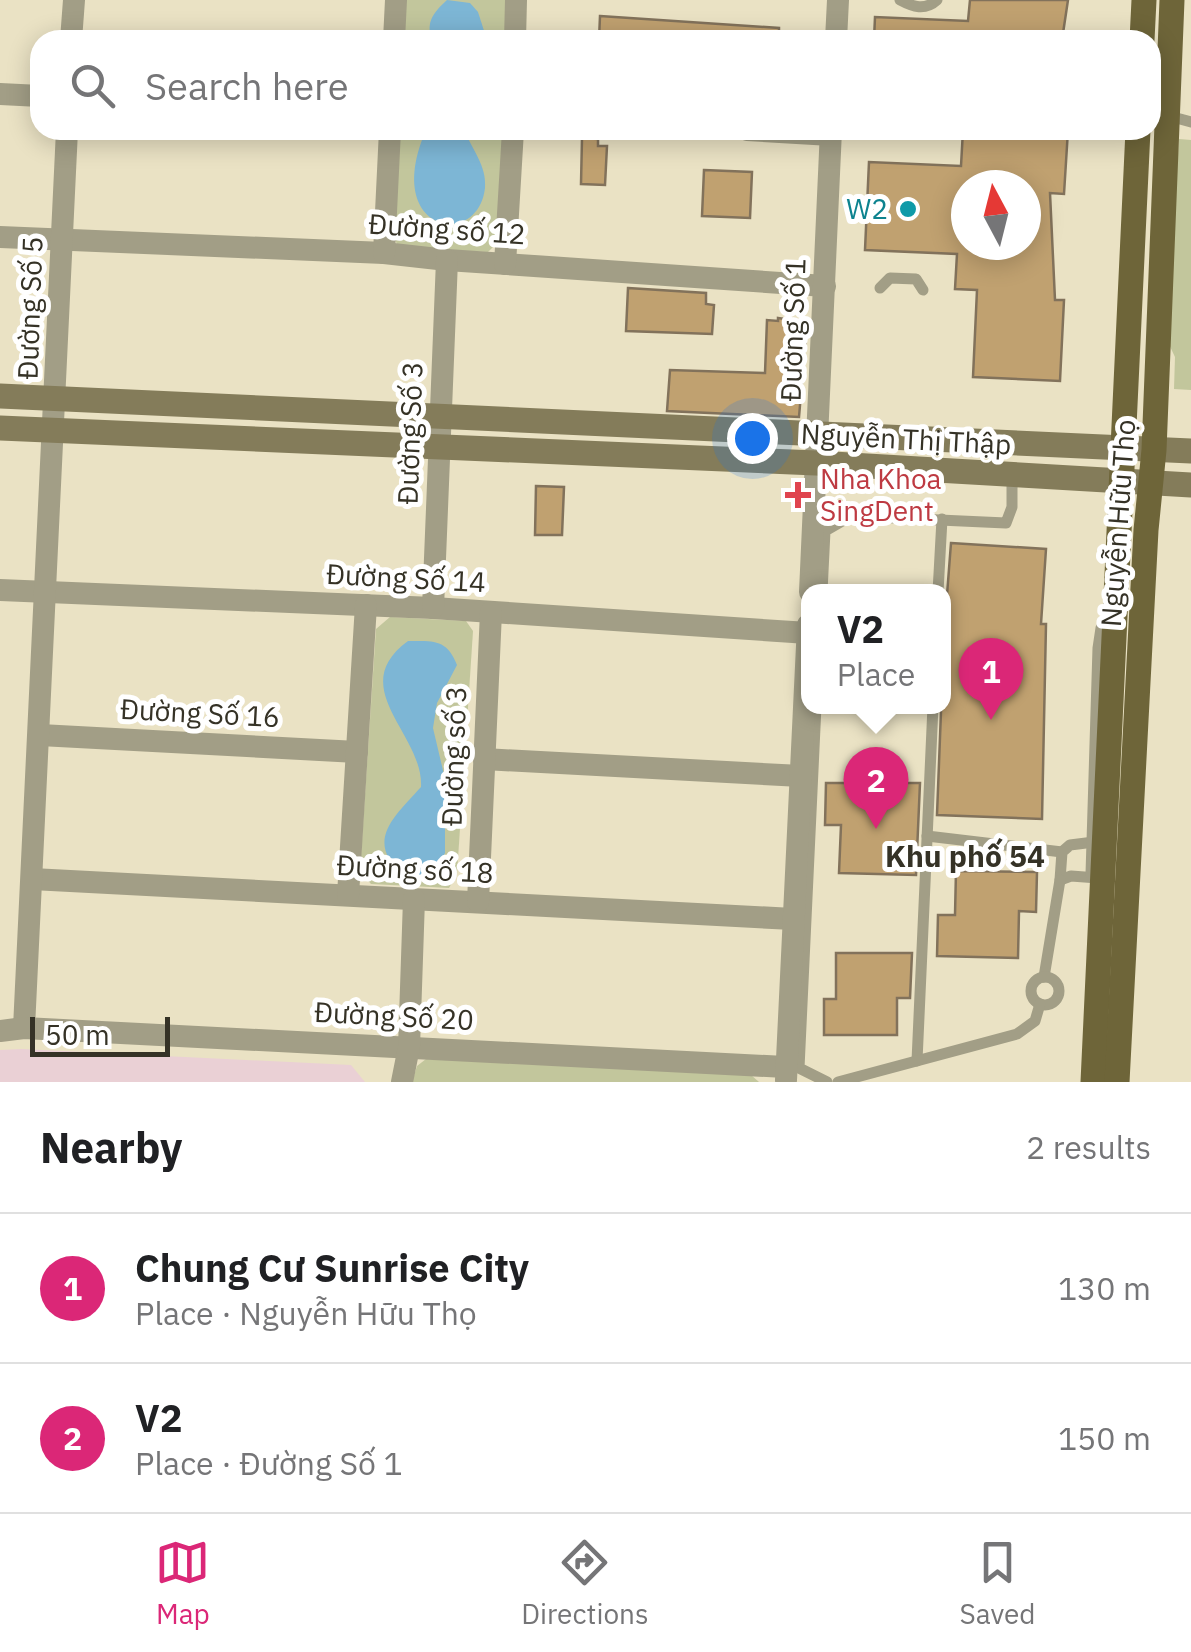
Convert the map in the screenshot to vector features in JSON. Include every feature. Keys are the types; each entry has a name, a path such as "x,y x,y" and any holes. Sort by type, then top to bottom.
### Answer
{"main road":[{"path":"1142,30 1144,0"},
{"name":"Nguyễn Hữu Thọ","path":"1107,1049 1180,119 1172,0"},
{"name":"Nguyễn Hữu Thọ","path":"1107,1049 1097,842 1114,614 1137,140"},
{"path":"0,396 440,417"},
{"name":"Nguyễn Thị Thập","path":"440,417 1191,452"},
{"path":"0,428 54,431"},
{"name":"Nguyễn Thị Thập","path":"54,431 816,464 1191,485"},
{"path":"1086,478 1088,447"},
{"path":"1094,1082 1107,1049"},
{"path":"1107,1049 1117,1082"}],"street":[{"path":"72,30 74,0"},
{"path":"394,30 396,0"},
{"path":"515,30 516,0"},
{"path":"836,30 838,0"},
{"path":"0,94 30,96"},
{"name":"Đường Số 5","path":"12,1029 32,879 67,140"},
{"path":"384,253 390,140"},
{"path":"504,264 512,140"},
{"name":"Đường Số 1","path":"810,584 831,140"},
{"path":"0,237 63,240"},
{"name":"Đường số 12","path":"63,240 384,253 825,286"},
{"name":"Đường Số 3","path":"433,608 447,260"},
{"name":"Đường Số 14","path":"0,590 433,608 801,633"},
{"path":"348,895 366,605"},
{"name":"Đường số 3","path":"478,902 490,612"},
{"path":"791,1056 793,919 804,714"},
{"name":"Đường Số 16","path":"40,735 357,752"},
{"path":"484,758 801,776"},
{"name":"Đường số 18","path":"32,879 793,919"},
{"path":"402,1082 409,1047 414,899"},
{"name":"Đường Số 20","path":"12,1029 409,1047 791,1056"}],"lane":[{"path":"900,0 915,8 937,0"},
{"path":"880,288 890,278 916,279 923,290"},
{"path":"822,584 825,531 851,516 1006,523 1012,507 1012,474"},
{"path":"938,584 942,520"},
{"path":"815,714 791,1056 799,1068 827,1082"},
{"path":"917,1060 933,714"},
{"path":"926,836 1062,852"},
{"path":"1044,977 1054,980 1059,991 1053,1002 1040,1004 1034,1000 1032,987 1044,977 1062,852 1070,845 1097,842"},
{"path":"1060,880 1071,876 1098,882"},
{"path":"838,1082 1017,1034 1034,1021 1040,1004"}],"shaded area":[{"path":"0,1050 351,1065 365,1082 0,1082"}],"green space":[{"path":"403,0 509,0 508,30 402,30"},
{"path":"1179,139 1191,140 1191,390 1174,389 1175,357 1165,336"},
{"path":"396,140 504,140 500,240 488,252 399,248 391,232"},
{"path":"390,617 466,621 473,631 457,874 449,888 371,884 360,871 376,629"},
{"path":"426,1059 751,1075 759,1082 412,1082 417,1066"}],"water":[{"path":"447,0 470,3 478,12 484,30 430,30 438,9"},
{"path":"423,140 469,140 484,172 485,188 479,208 466,220 451,224 436,221 423,210 415,191 415,165"},
{"path":"408,641 438,643 449,650 457,665 437,703 433,728 445,779 445,853 438,867 423,875 405,876 393,864 384,841 393,819 421,787 419,767 392,712 383,676 390,659"}],"building":[{"path":"970,0 1068,0 1064,30 874,30 875,17 968,21"},
{"path":"600,16 779,28 779,30 599,30"},
{"path":"582,140 598,140 598,146 607,146 605,185 581,184"},
{"path":"962,140 1067,140 1064,194 1050,193 1055,300 1064,300 1060,381 973,377 977,290 955,289 957,260 1041,260 1041,170 951,170 951,254 865,250 869,162 961,166"},
{"path":"704,170 752,172 750,218 702,216"},
{"path":"628,288 706,293 706,304 714,305 712,334 626,331"},
{"path":"767,320 807,322 799,417 667,411 670,370 765,373"},
{"path":"536,486 564,487 562,535 535,535"},
{"path":"951,543 1046,549 1041,624 1046,624 1042,819 937,815 941,714 951,714 951,584 948,584"},
{"path":"826,783 920,783 916,875 839,873 841,825 825,825"},
{"path":"956,871 1037,872 1036,912 1019,911 1018,958 937,956 938,915 955,915"},
{"path":"836,953 912,953 910,998 897,998 897,1035 824,1035 824,999 836,999"}],"place":[{"name":"W2","path":"908,209"},
{"name":"Nha Khoa SingDent","path":"798,495"},
{"name":"Chung Cư Sunrise City","path":"991,720"},
{"name":"V2","path":"876,829"}],"district":[{"name":"Khu phố 54","path":"965,857"}]}
